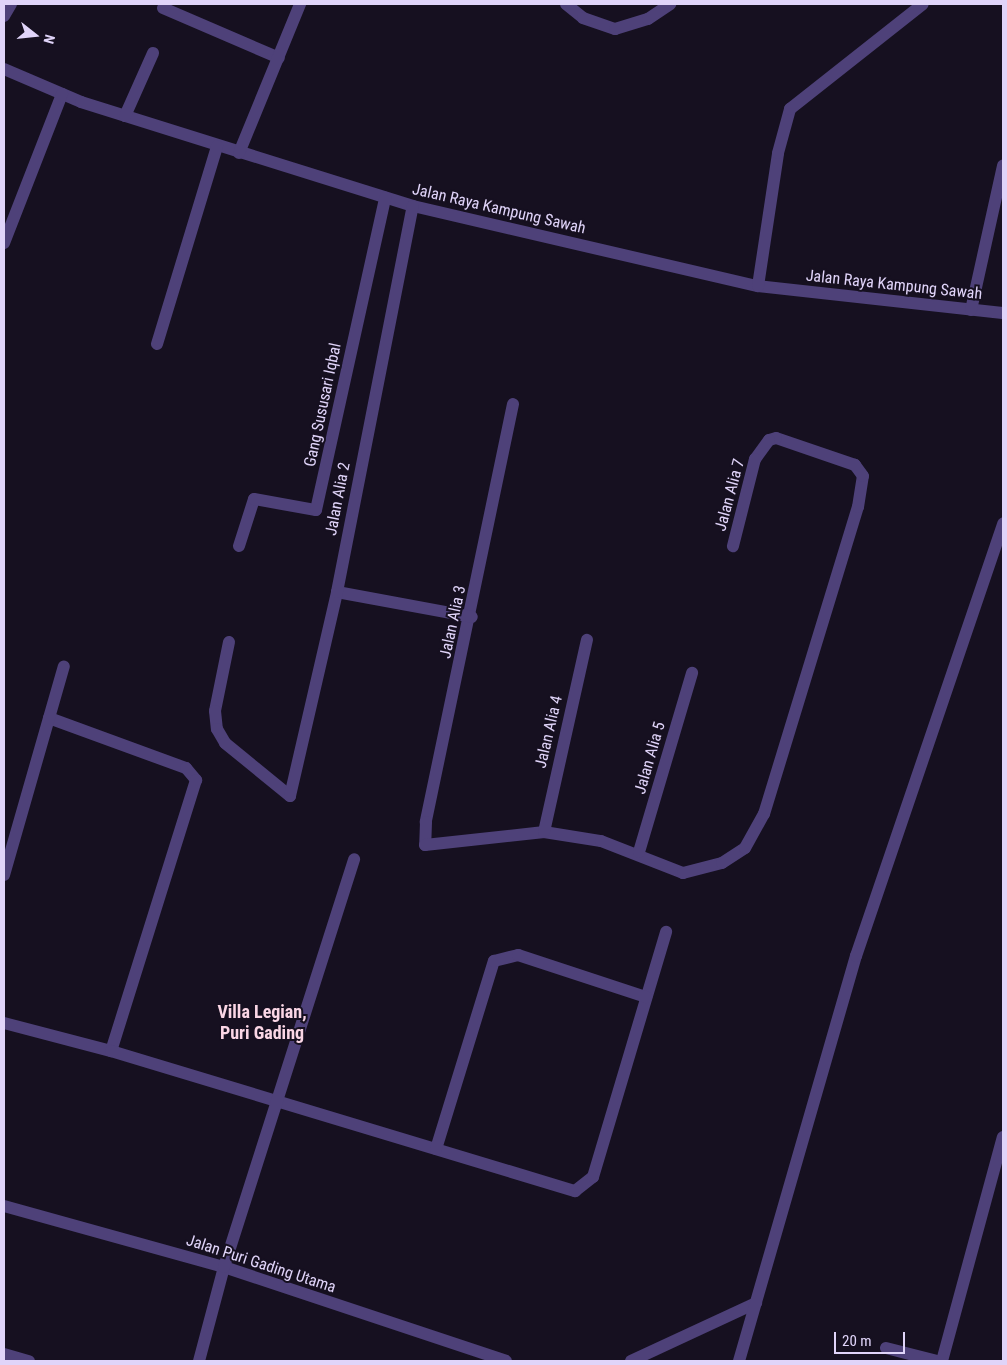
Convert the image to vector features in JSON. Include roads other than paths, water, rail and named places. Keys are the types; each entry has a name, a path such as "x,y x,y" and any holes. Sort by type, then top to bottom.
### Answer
{"street":[{"path":"4,16 12,4"},
{"path":"239,153 300,4"},
{"path":"566,4 583,18 615,29 648,19 670,4"},
{"path":"758,286 778,153 790,110 923,4"},
{"path":"163,8 279,58"},
{"path":"125,116 153,53"},
{"name":"Jalan Raya Kampung Sawah","path":"4,69 62,94 125,116 412,206 758,286 1003,313"},
{"path":"4,243 62,94"},
{"path":"157,344 217,146"},
{"path":"971,310 1003,166"},
{"name":"Gang Sususari Iqbal","path":"239,546 254,499 316,510 385,198"},
{"name":"Jalan Alia 2","path":"229,642 215,711 217,729 230,747 290,796 337,592 412,206"},
{"name":"Jalan Alia 3","path":"513,404 472,617 426,822 425,846 544,832"},
{"name":"Jalan Alia 7","path":"639,852 668,870 698,872 722,863 755,837 858,507 863,476 855,465 776,438 769,440 755,459 733,546"},
{"path":"739,1361 856,956 1003,523"},
{"path":"337,592 472,617"},
{"name":"Jalan Alia 4","path":"544,832 587,640"},
{"path":"4,875 64,666"},
{"name":"Jalan Alia 5","path":"639,852 692,673"},
{"path":"49,718 186,768 196,780 111,1051"},
{"path":"544,832 639,852"},
{"path":"199,1361 224,1267 354,859"},
{"path":"4,1023 111,1051 575,1191 586,1187 593,1177 666,932"},
{"path":"436,1150 494,961 518,955 646,997"},
{"path":"942,1361 1003,1137"},
{"name":"Jalan Puri Gading Utama","path":"4,1206 224,1267 506,1361"},
{"path":"631,1361 756,1303"},
{"path":"886,1348 937,1361"},
{"path":"4,1354 29,1361"}],"district":[{"name":"Villa Legian, Puri Gading","path":"262,1023"}]}
